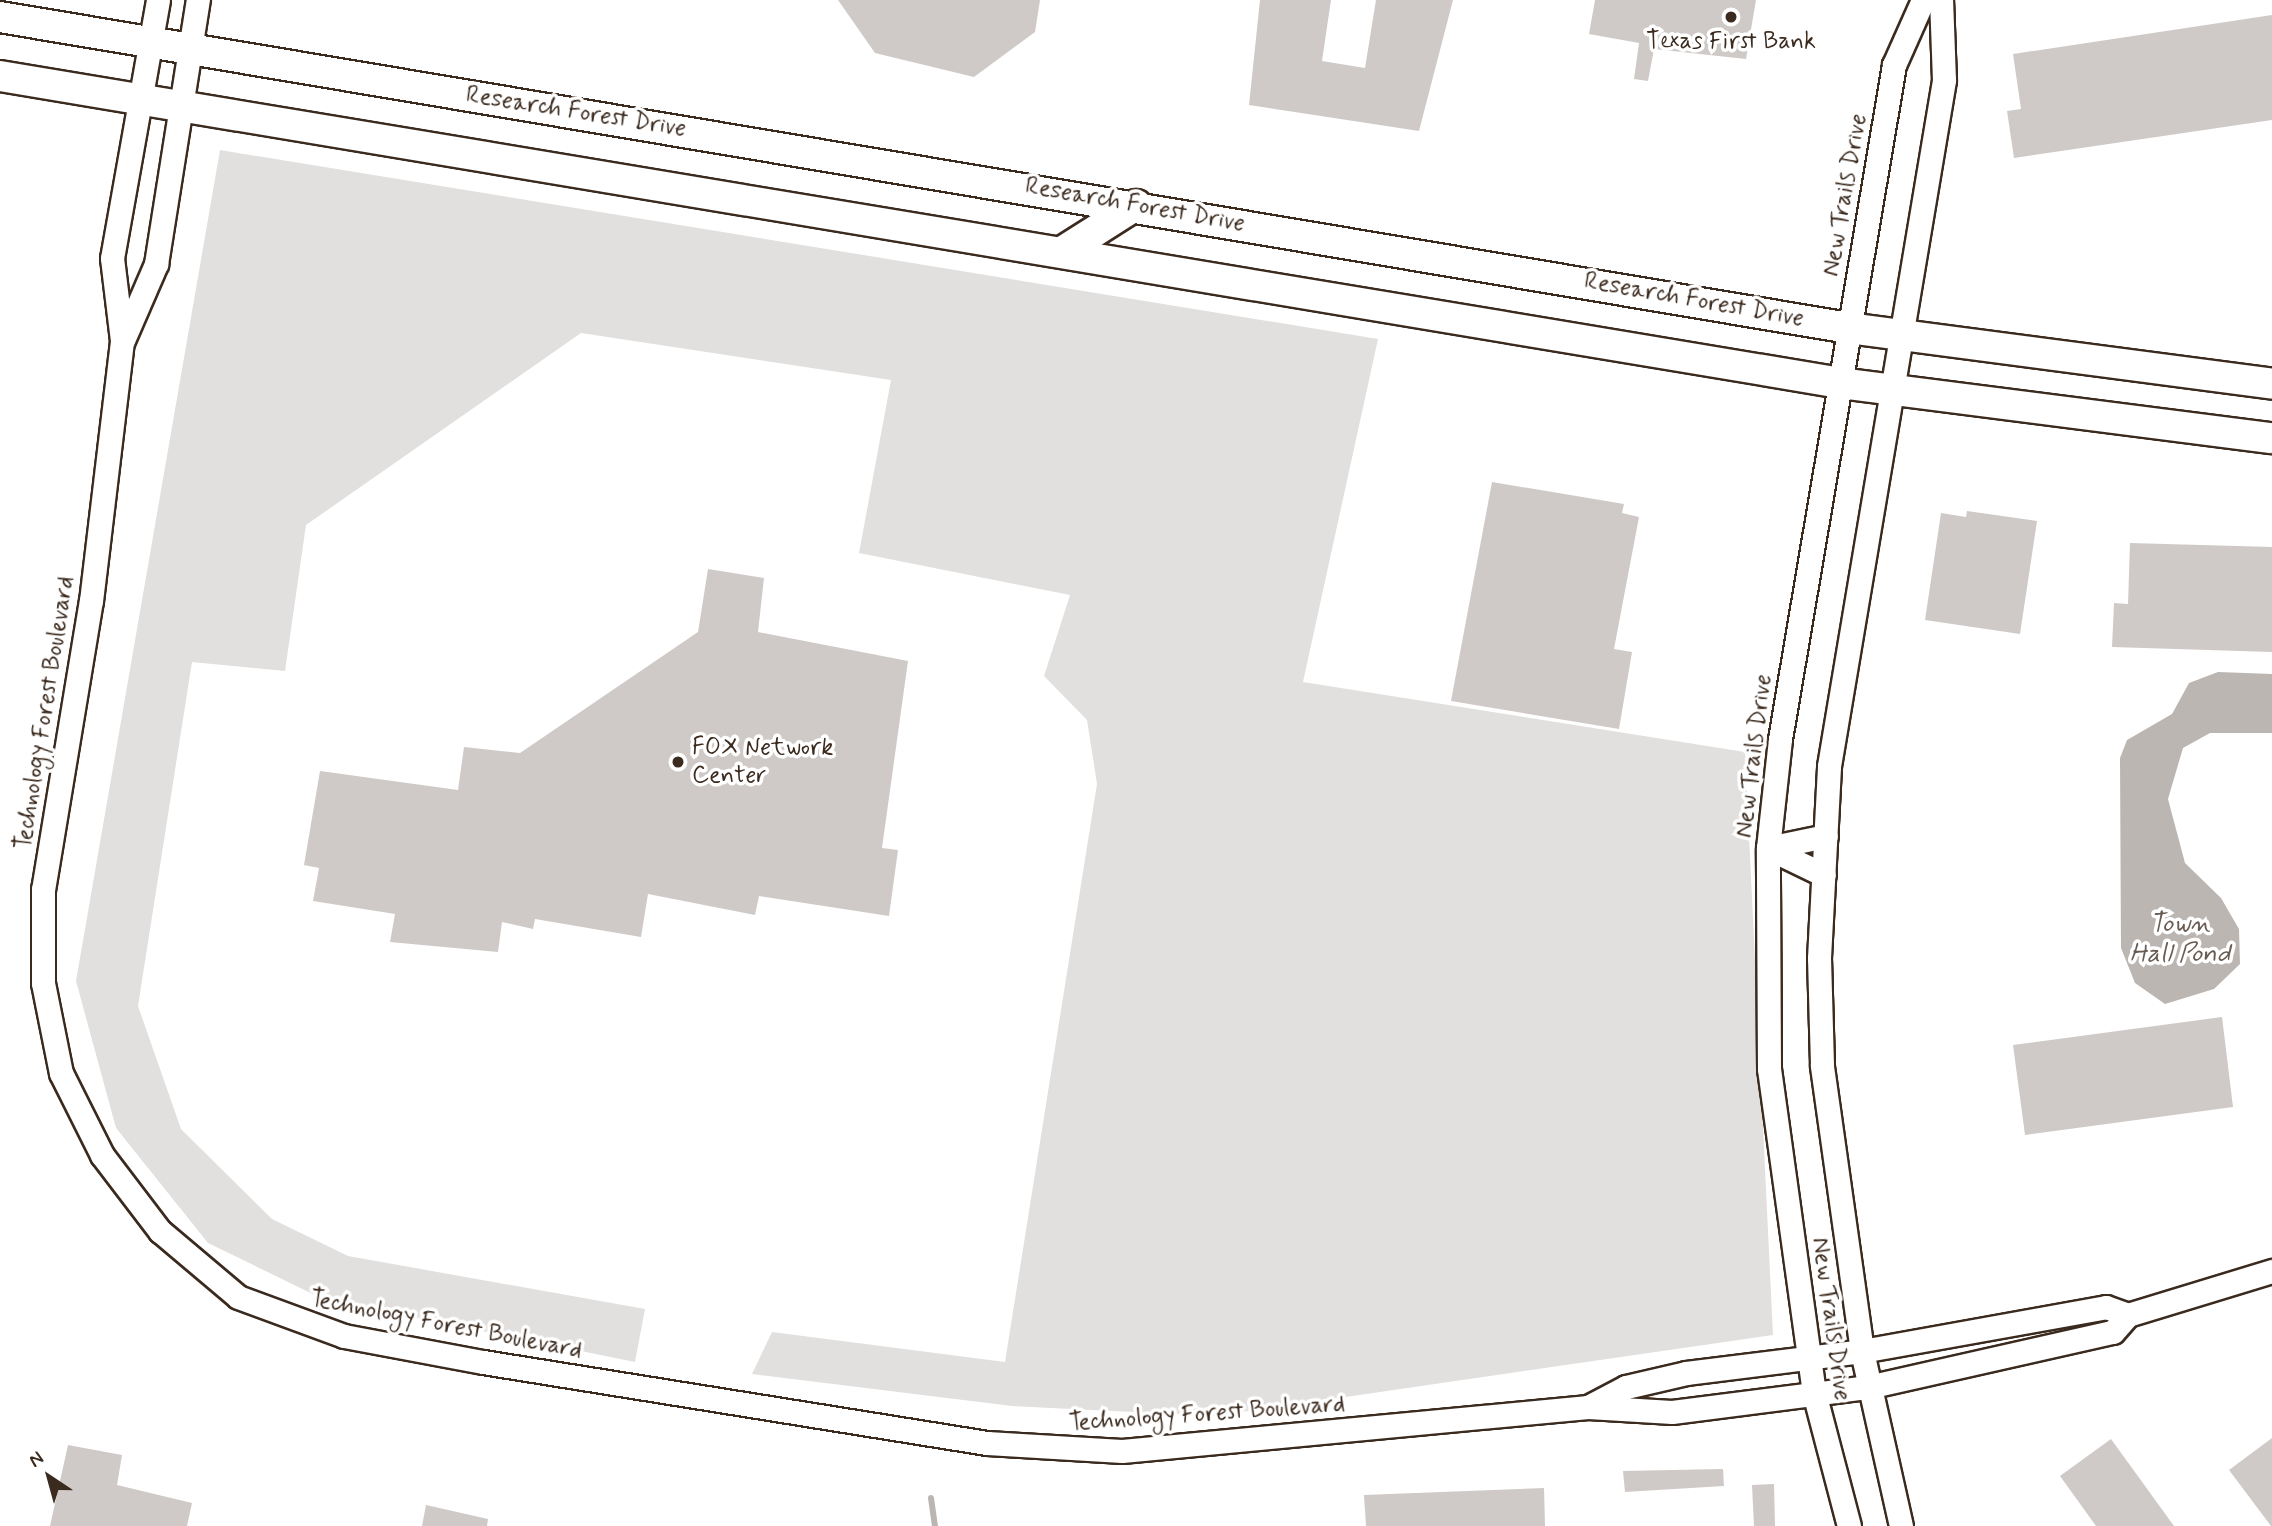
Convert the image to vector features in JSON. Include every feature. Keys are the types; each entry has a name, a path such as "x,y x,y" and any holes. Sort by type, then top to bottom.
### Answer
{"main road":[{"name":"Research Forest Drive","path":"0,17 149,56 190,48 1136,205 1849,328 2272,384"},
{"path":"0,76 141,99 182,92 1062,252 1840,383 2272,438"},
{"path":"1062,252 1136,205"}],"street":[{"name":"Technology Forest Boulevard","path":"158,0 113,258 122,341 91,600 43,889 43,983 61,1073 102,1155 160,1231 238,1297 290,1321 361,1340 1049,1450 1242,1442 1588,1407 1658,1413 1868,1387 2113,1332 2127,1315 2272,1271"},
{"name":"Technology Forest Boulevard","path":"122,341 156,264 198,0"},
{"name":"New Trails Drive","path":"1849,1526 1814,1393 1769,1069 1768,848 1778,750 1894,65 1923,0"},
{"name":"New Trails Drive","path":"1901,1526 1868,1387 1822,1065 1824,875 1829,766 1944,80 1941,0"},
{"path":"1768,848 1826,836"},
{"path":"1768,848 1824,875"},
{"name":"Technology Forest Boulevard","path":"1588,1407 1626,1387 1686,1373 1863,1351 2106,1307 2127,1315"}],"shaded area":[{"path":"220,150 1378,339 1303,682 1745,752 1773,1335 1214,1416 1012,1406 752,1374 772,1332 1005,1362 1097,784 1087,720 1044,676 1070,595 859,553 891,380 581,333 306,525 285,671 192,662 138,1006 181,1129 272,1219 348,1256 645,1309 635,1362 323,1299 208,1243 116,1128 76,981"}],"water":[{"name":"Town Hall Pond","path":"2218,672 2272,674 2272,733 2210,733 2183,748 2168,799 2185,863 2221,898 2239,929 2240,964 2214,989 2165,1004 2135,983 2121,948 2120,758 2127,740 2172,714 2189,683"}],"building":[{"path":"838,0 1040,0 1035,32 974,77 875,53"},
{"path":"1260,0 1331,0 1322,61 1365,68 1376,0 1453,0 1419,131 1249,105"},
{"path":"1595,0 1756,0 1746,59 1654,49 1648,81 1634,79 1639,43 1589,34"},
{"path":"2272,15 2272,120 2014,158 2007,111 2021,109 2013,54"},
{"path":"1492,482 1624,504 1622,513 1639,517 1614,649 1632,652 1619,729 1451,701"},
{"path":"1967,511 2037,521 2020,634 1925,620 1941,513 1966,517"},
{"path":"2130,543 2272,547 2272,652 2112,647 2114,603 2128,604"},
{"name":"FOX Network Center","path":"708,569 764,578 758,632 908,661 882,848 898,850 889,916 759,896 755,915 648,894 641,937 535,919 533,929 502,922 498,952 390,942 395,914 313,901 319,868 304,865 320,771 458,790 464,747 520,753 698,632"},
{"path":"2222,1017 2233,1107 2025,1135 2013,1045"},
{"path":"2272,1438 2272,1526 2271,1526 2229,1470"},
{"path":"2111,1439 2174,1526 2096,1526 2060,1476"},
{"path":"68,1445 122,1455 117,1485 192,1503 187,1526 50,1526"},
{"path":"1723,1469 1724,1486 1625,1492 1623,1471"},
{"path":"1774,1484 1775,1526 1754,1526 1752,1485"},
{"path":"1544,1488 1545,1526 1366,1526 1364,1495"},
{"path":"426,1505 488,1519 487,1526 422,1526"}],"waterway":[{"path":"931,1498 935,1526"}],"place":[{"name":"Texas First Bank","path":"1731,17"},
{"name":"FOX Network Center","path":"678,762"}]}
